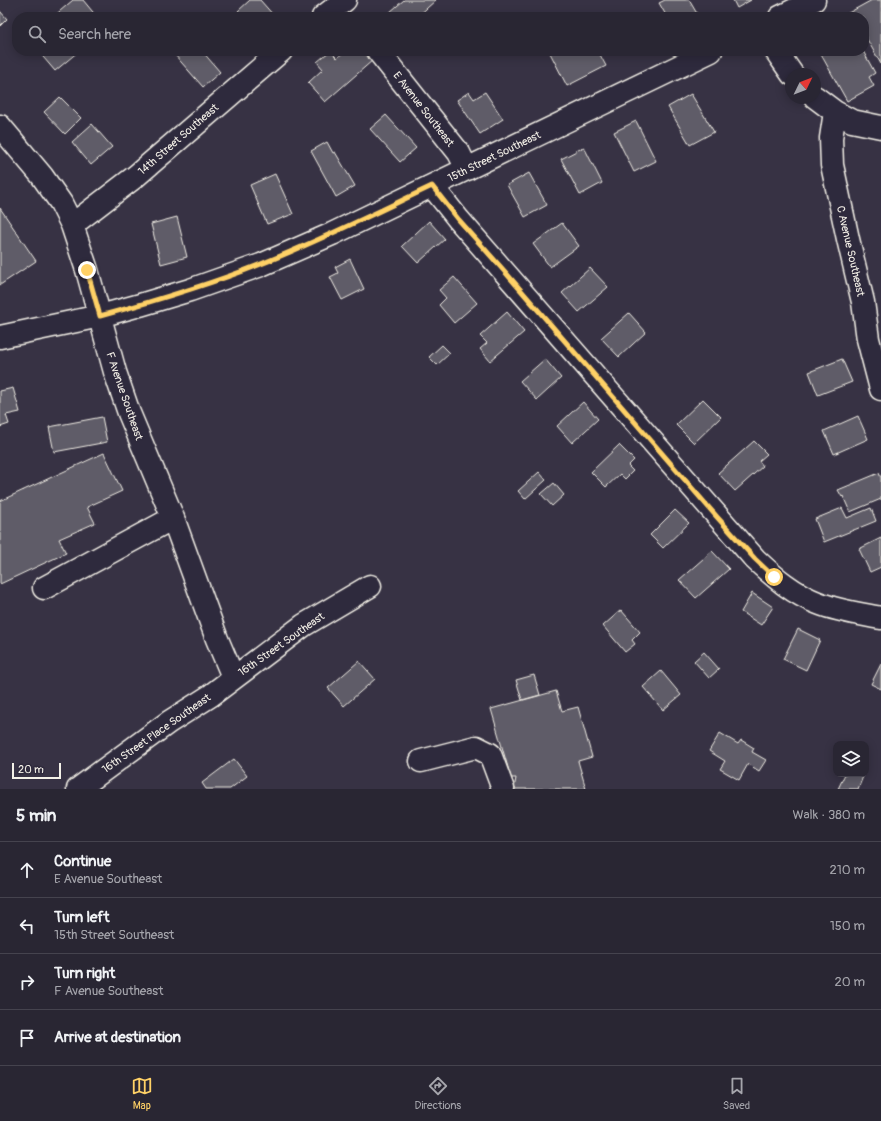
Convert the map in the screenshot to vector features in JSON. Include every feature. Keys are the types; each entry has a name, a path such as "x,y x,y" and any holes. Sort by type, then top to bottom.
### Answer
{"street":[{"path":"790,12 814,0"},
{"name":"14th Street Southeast","path":"72,225 136,176 276,56"},
{"name":"E Avenue Southeast","path":"382,56 459,153 467,169"},
{"name":"15th Street Southeast","path":"0,337 100,316 190,290 261,265 332,234 700,56"},
{"path":"779,56 788,68"},
{"path":"821,101 852,121 881,127"},
{"name":"C Avenue Southeast","path":"836,112 831,138 832,165 863,302 868,339 881,390"},
{"name":"F Avenue Southeast","path":"0,126 42,176 61,203 72,225 100,316 115,372 129,413 173,518 217,639 233,677"},
{"path":"432,186 459,220 755,559 774,577 797,593 817,603 842,611 881,618"},
{"path":"44,588 173,518"},
{"name":"16th Street Southeast","path":"233,677 304,625 370,586"},
{"name":"16th Street Place Southeast","path":"78,789 169,722 210,696 233,677"},
{"path":"421,761 476,747 490,754 503,789"}],"building":[{"path":"73,0 83,0 93,12 59,12"},
{"path":"250,0 260,0 271,12 239,12 238,11"},
{"path":"404,0 436,0 423,12 390,12"},
{"path":"665,0 689,0 696,12 664,12 659,3"},
{"path":"733,0 751,0 737,8"},
{"path":"872,0 881,0 881,64 869,43 869,12 850,12"},
{"path":"0,11 7,19 0,26"},
{"path":"42,56 73,56 55,71"},
{"path":"176,56 206,56 220,72 203,87"},
{"path":"324,56 335,56 337,58 339,56 369,56 373,60 325,102 308,83 323,69 317,62"},
{"path":"552,56 601,56 606,66 567,86"},
{"path":"822,56 866,56 875,73 869,77 874,86 847,101"},
{"path":"469,92 474,99 485,92 503,119 480,134 457,100"},
{"path":"691,94 714,132 690,145 668,107"},
{"path":"60,97 81,118 65,134 44,112"},
{"path":"386,115 416,148 400,162 370,129"},
{"path":"636,121 656,161 634,172 614,132"},
{"path":"92,124 112,147 91,165 72,142"},
{"path":"327,142 333,153 335,152 355,186 336,197 311,151"},
{"path":"584,147 602,183 580,195 561,159"},
{"path":"529,173 547,205 525,217 507,185"},
{"path":"275,174 293,214 267,224 250,185"},
{"path":"0,208 36,261 0,285"},
{"path":"177,217 187,257 161,264 151,224"},
{"path":"429,221 445,239 418,263 402,246"},
{"path":"562,223 579,246 550,267 533,244"},
{"path":"350,259 364,289 342,300 330,277 338,273 335,267"},
{"path":"590,268 608,287 579,312 562,293"},
{"path":"454,277 477,303 454,323 439,305 446,298 439,290"},
{"path":"507,312 524,332 490,361 480,349 487,343 480,336"},
{"path":"629,313 646,332 619,357 601,338"},
{"path":"442,345 450,353 437,365 429,357"},
{"path":"545,359 561,378 537,400 520,381"},
{"path":"842,359 852,382 818,395 809,372"},
{"path":"13,388 20,412 6,415 9,424 0,427 0,391"},
{"path":"703,399 721,417 694,443 676,425"},
{"path":"583,402 598,419 572,443 557,426"},
{"path":"858,416 868,439 834,454 824,431"},
{"path":"102,417 107,442 54,452 49,427"},
{"path":"754,441 767,454 759,461 763,466 735,491 718,473"},
{"path":"619,445 634,460 628,466 633,471 625,479 620,474 606,487 591,472"},
{"path":"104,453 122,491 87,507 95,523 59,539 66,553 0,584 0,501"},
{"path":"539,472 546,480 525,499 518,491"},
{"path":"879,473 881,478 881,499 850,512 843,496 842,497 838,490"},
{"path":"554,483 564,495 552,506 541,494"},
{"path":"842,508 847,518 871,508 876,521 824,542 815,519"},
{"path":"675,510 689,523 663,548 650,535"},
{"path":"881,538 881,567 870,572 859,549"},
{"path":"712,551 729,569 696,598 679,580"},
{"path":"752,593 773,607 761,625 741,612"},
{"path":"621,610 640,632 632,640 635,644 625,652 603,626"},
{"path":"798,629 820,640 806,670 783,659"},
{"path":"704,652 719,669 709,678 694,661"},
{"path":"359,661 375,679 344,706 328,688"},
{"path":"881,664 881,689 871,684"},
{"path":"661,671 681,695 663,710 643,687"},
{"path":"534,675 540,695 522,700 516,680"},
{"path":"556,691 562,711 578,707 592,757 578,761 586,789 514,789 516,778 511,778 491,709"},
{"path":"720,733 738,744 741,740 754,748 752,752 766,760 759,771 748,764 739,780 720,769 725,761 709,751"},
{"path":"234,759 247,776 230,789 206,789 202,783"},
{"path":"844,777 863,777 858,789 838,789"}],"route":[{"path":"87,270 100,316 190,290 261,265 332,234 432,186 459,220 631,416 717,517 755,559 774,577"}]}
